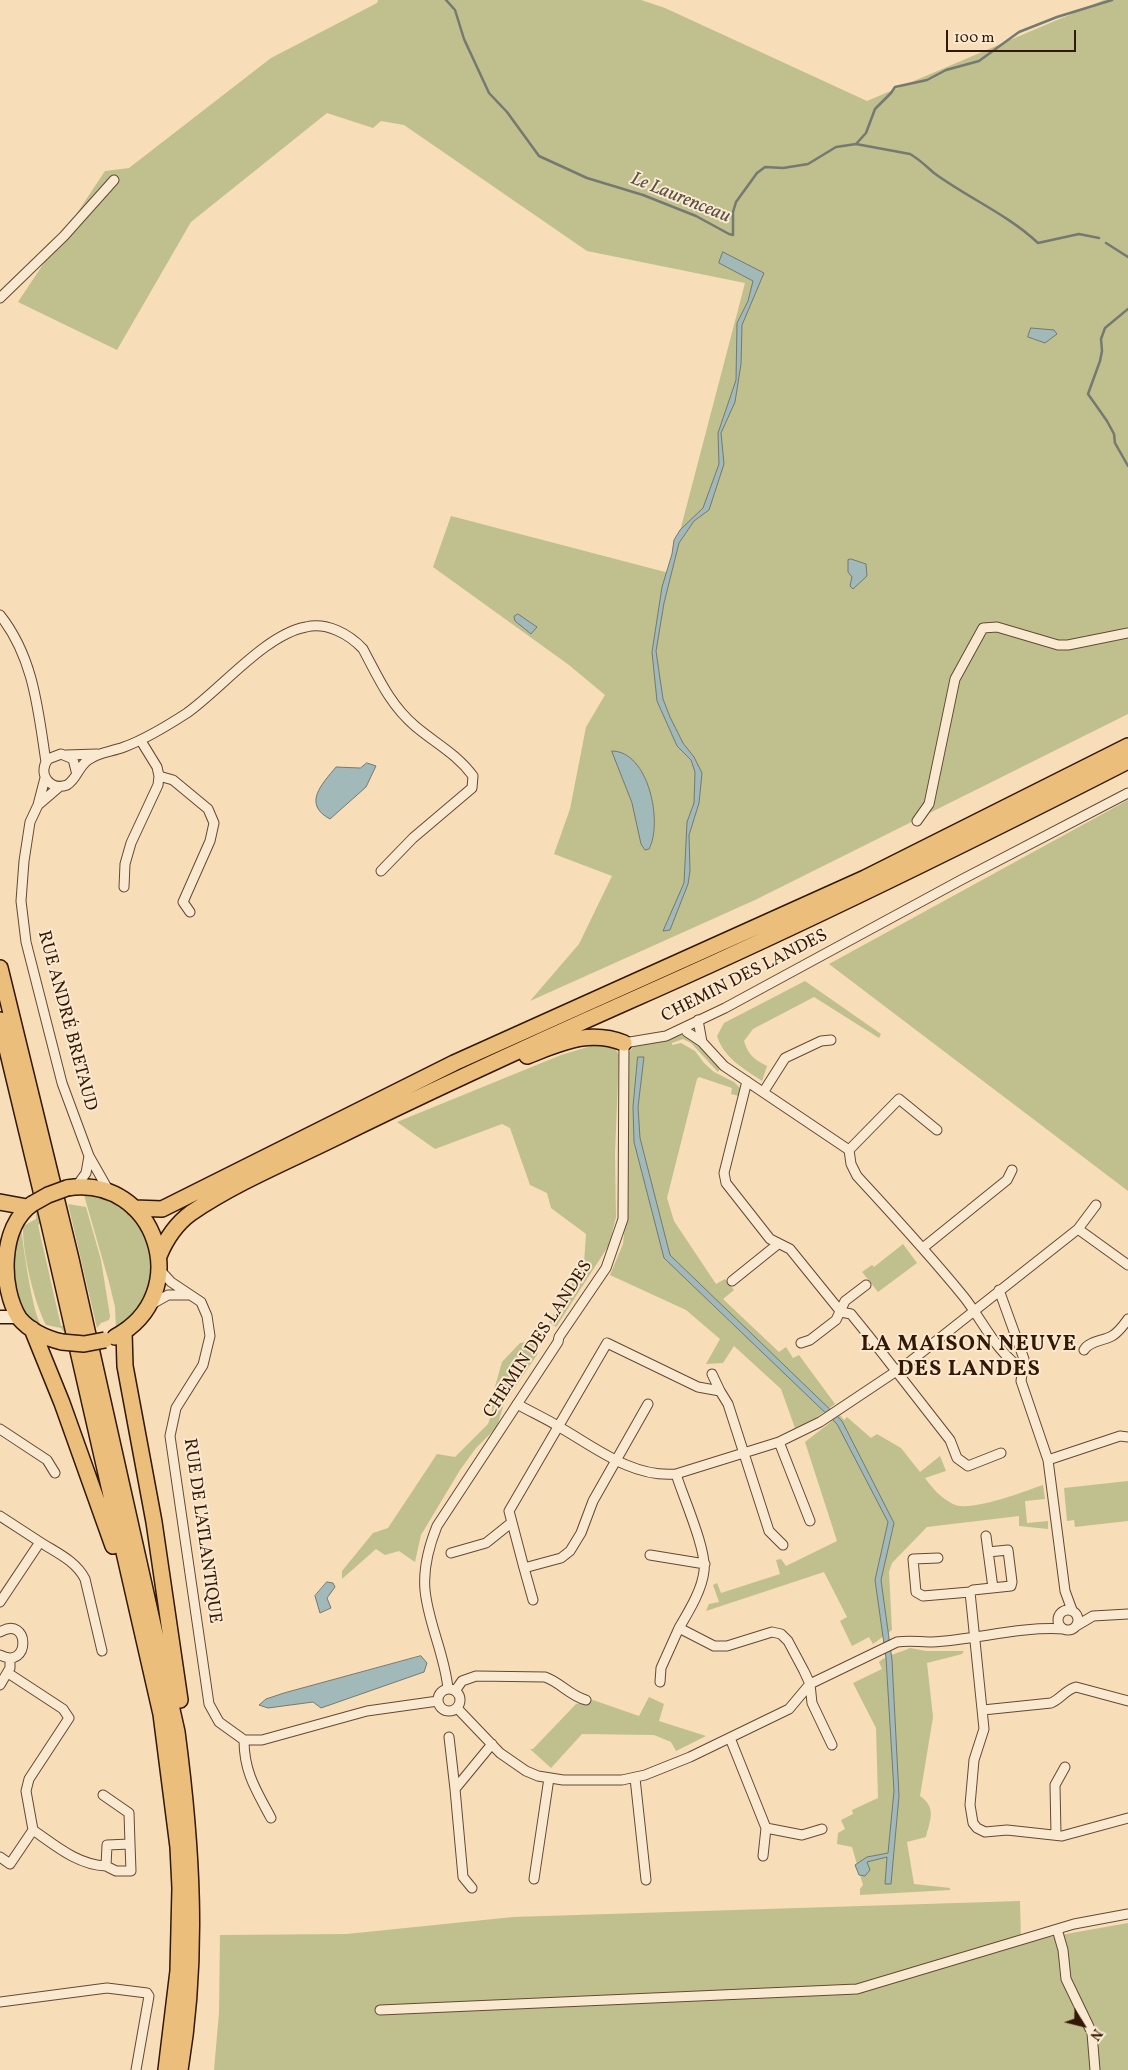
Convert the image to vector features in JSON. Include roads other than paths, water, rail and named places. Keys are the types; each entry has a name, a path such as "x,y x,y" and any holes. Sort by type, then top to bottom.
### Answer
{"highway":[{"path":"134,1208 162,1209 461,1059 865,878 1128,746"},
{"path":"160,1263 151,1230 134,1208 110,1194 88,1187 72,1187 48,1194 30,1205 3,1229 1,1285 7,1300 17,1316 32,1329 62,1342 84,1344 105,1340 124,1332 141,1318 150,1305 160,1263 175,1227 189,1215 211,1201 476,1069 866,894 1128,761"},
{"path":"0,968 38,1119 170,1695 180,1752 184,1847 193,1934 187,2021 180,2070"},
{"path":"0,1020 51,1233 161,1714 184,1847 175,2006 166,2070"},
{"path":"476,1069 492,1070 587,1036 605,1036 624,1043"},
{"path":"0,1202 30,1205"},
{"path":"32,1329 111,1536 124,1583 161,1746 168,1819 184,1847"},
{"path":"124,1332 125,1366 154,1522 180,1700 194,1815 184,1847"}],"main road":[{"path":"0,1317 17,1316"}],"street":[{"path":"0,298 64,236 114,180"},
{"path":"0,615 16,639 32,676 46,762"},
{"path":"97,754 76,771 71,783 58,787 50,784 45,778 43,770 50,756 97,754 140,741 200,702 277,639 306,626 321,626 334,629 357,642 397,709 415,726 464,762 473,776 472,788 413,838 381,871"},
{"path":"917,821 929,804 955,679 983,628 997,627 1058,645 1068,645 1128,633"},
{"path":"42,738 51,748 73,759 76,771"},
{"path":"124,887 127,857 158,785 159,776 157,767 140,741"},
{"path":"159,776 173,780 208,809 214,823 210,841 183,902 190,912"},
{"name":"RUE ANDRÉ BRETAUD","path":"45,778 38,805 30,822 21,883 26,942 62,1083 89,1156 110,1194"},
{"name":"RUE ANDRÉ BRETAUD","path":"38,805 58,787"},
{"name":"CHEMIN DES LANDES","path":"451,1690 425,1592 429,1546 437,1526 606,1268 619,1235 624,1207 624,1043 666,1036 685,1027 804,966 961,880 1128,793"},
{"path":"698,1020 702,1042"},
{"path":"685,1027 687,1032 702,1042 724,1066 764,1091 849,1150 851,1164 857,1176 924,1247 974,1311 1011,1363 1024,1370"},
{"path":"764,1091 785,1058 821,1041 831,1040"},
{"path":"748,1081 724,1173 726,1184 770,1239 790,1249 841,1312 851,1314 950,1440 957,1458 968,1466 1001,1453"},
{"path":"849,1150 899,1099 937,1130"},
{"path":"72,1187 86,1174 89,1156"},
{"path":"924,1247 1007,1180 1012,1170"},
{"path":"517,1404 616,1460 651,1474 676,1474 779,1442 820,1422 895,1370 907,1364 1078,1229 1096,1205"},
{"path":"1078,1229 1128,1265"},
{"path":"732,1280 778,1244"},
{"name":"RUE DE L'ATLANTIQUE","path":"160,1263 172,1282 201,1302 208,1316 209,1346 204,1365 176,1408 170,1436 209,1704 219,1722 244,1740"},
{"path":"801,1343 810,1340 836,1320 845,1301 866,1285"},
{"path":"999,1290 1021,1348 1024,1359 1021,1381 1048,1460 1065,1590 1078,1620 1076,1626"},
{"path":"150,1305 168,1295 192,1295"},
{"path":"1084,1350 1086,1345 1110,1337 1119,1331 1128,1319"},
{"path":"533,1600 509,1511 607,1343 698,1387 720,1391"},
{"path":"712,1374 728,1404 769,1530 783,1545"},
{"path":"524,1568 561,1558 570,1552 581,1533 592,1501 648,1404"},
{"path":"0,1429 47,1460 55,1473"},
{"path":"1048,1460 1120,1436 1128,1437"},
{"path":"779,1442 810,1521"},
{"path":"660,1682 661,1668 703,1578 705,1564 676,1474"},
{"path":"0,1516 75,1564 81,1571 86,1580 102,1652"},
{"path":"451,1553 486,1543 511,1523"},
{"path":"986,1536 993,1588"},
{"path":"0,1602 40,1542"},
{"path":"938,1558 913,1559 916,1592 923,1596 1011,1586 1008,1550 988,1552"},
{"path":"650,1555 705,1564"},
{"path":"1064,1629 1059,1625 1059,1615 1065,1590"},
{"path":"970,1592 984,1729 974,1760 970,1805 973,1823 986,1832 1007,1830 1069,1835 1127,1820"},
{"path":"1043,1629 1059,1615 1073,1611 1093,1616 1128,1614"},
{"path":"457,1708 516,1766 538,1776 607,1780 635,1778 690,1757 789,1709 810,1684 887,1646 910,1640 930,1642 1043,1629 1070,1630 1093,1616"},
{"path":"0,1655 10,1658 20,1652 24,1642 18,1632 8,1628 1,1630"},
{"path":"679,1628 714,1646 727,1646 772,1632 781,1634 788,1641 810,1684 812,1703 832,1745"},
{"path":"0,1685 8,1673 10,1658"},
{"path":"0,1857 10,1864 33,1830 26,1791 29,1779 69,1718 63,1709 8,1673"},
{"path":"457,1708 446,1711 440,1707 438,1701 442,1692 451,1690 462,1681 476,1676 545,1677 552,1679 578,1698 586,1700"},
{"path":"983,1710 1051,1703 1059,1700 1068,1689 1076,1687 1128,1701"},
{"path":"451,1690 460,1699 457,1708"},
{"path":"271,1818 247,1773 244,1760 244,1740 262,1740 366,1711 438,1701"},
{"path":"449,1736 463,1877 472,1888"},
{"path":"730,1738 766,1828 763,1856"},
{"path":"455,1789 492,1744"},
{"path":"1056,1835 1055,1785 1065,1767"},
{"path":"534,1879 549,1778"},
{"path":"635,1778 646,1880"},
{"path":"33,1830 73,1857 91,1865 106,1866 116,1871 131,1871 129,1813 103,1795"},
{"path":"766,1828 802,1835 822,1829"},
{"path":"106,1866 107,1845 130,1844"},
{"path":"380,2010 857,1989 1057,1929 1128,1914"},
{"path":"1057,1929 1063,1950 1066,1979 1092,2033 1095,2070"},
{"path":"0,2002 107,1988 147,1993 149,1996 136,2070"}],"water":[{"path":"723,252 764,273 742,325 741,364 735,402 721,433 724,464 709,510 694,521 679,543 664,603 656,651 663,699 683,743 694,757 702,773 699,803 689,835 690,871 688,884 670,930 663,931 684,883 687,822 694,803 695,772 691,760 677,746 657,701 652,652 662,587 672,554 674,540 680,530 703,508 719,464 718,433 736,380 737,323 748,301 753,281 719,263"},
{"path":"1031,328 1054,330 1057,334 1045,343 1028,337"},
{"path":"851,559 866,564 867,576 853,589 850,586 852,577 848,572 848,560"},
{"path":"518,614 537,627 531,634 515,621 514,617"},
{"path":"612,751 625,754 635,763 644,775 650,790 654,823 653,837 649,849 645,850 641,844 632,803"},
{"path":"367,763 376,766 366,787 330,819 322,813 317,807 317,794 325,780 336,767 360,768"},
{"path":"638,1057 644,1057 638,1107 640,1138 670,1255 842,1421 894,1523 881,1580 892,1660 899,1796 891,1884 885,1884 887,1857 867,1862 870,1870 865,1876 859,1875 855,1865 867,1857 888,1853 894,1791 886,1658 875,1580 888,1522 837,1424 664,1258 634,1142 633,1107"},
{"path":"327,1582 333,1583 335,1587 327,1598 331,1608 320,1613 315,1596"},
{"path":"421,1656 427,1663 424,1672 321,1708 313,1702 268,1708 259,1705 266,1699 284,1693"}],"waterway":[{"name":"Le Laurenceau","path":"446,0 455,10 464,39 489,93 507,112 539,156 587,178 643,195 696,216 729,234 733,235 733,212 736,202 757,173 765,167 783,168 808,164 836,147 856,144 910,154 947,182 1013,223 1038,243 1079,234 1099,238"},
{"path":"856,144 866,133 875,109 895,87 927,80 946,70 979,61 1019,32 1057,17 1112,0"},
{"name":"Le Laurenceau","path":"1106,243 1128,257"},
{"name":"Le Laurenceau","path":"1128,309 1105,328 1101,339 1102,351 1100,361 1088,394 1107,421 1114,434 1115,443 1128,466"}],"district":[{"name":"LA MAISON NEUVE DES LANDES","path":"969,1358"}]}
